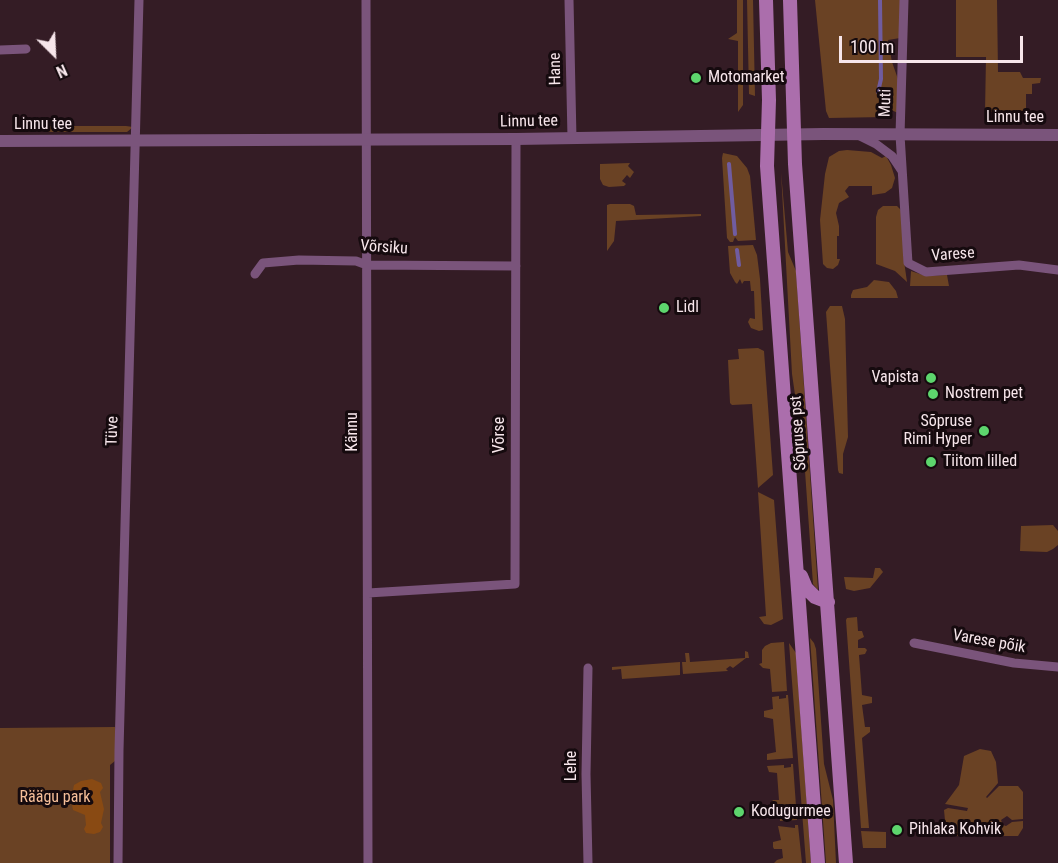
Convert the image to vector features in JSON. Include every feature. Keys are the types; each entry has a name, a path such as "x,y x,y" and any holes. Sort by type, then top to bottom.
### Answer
{"main road":[{"name":"Sõpruse pst","path":"765,0 767,166 818,863"},
{"name":"Sõpruse pst","path":"790,0 794,135 846,863"},
{"path":"798,568 806,588 815,597 828,602"}],"street":[{"name":"Tüve","path":"118,863 139,0"},
{"name":"Kännu","path":"366,0 368,863"},
{"name":"Hane","path":"569,0 572,138"},
{"name":"Muti","path":"900,135 904,0"},
{"path":"0,50 26,49"},
{"name":"Linnu tee","path":"0,141 516,139 856,134 1058,135"},
{"path":"856,134 876,144 892,156 902,171"},
{"name":"Varese","path":"900,135 908,263 926,272 1019,265 1058,270"},
{"name":"Võrse","path":"368,593 515,584 516,139"},
{"name":"Võrsiku","path":"255,274 263,263 270,261 356,261 367,265 516,266"},
{"name":"Varese põik","path":"914,643 1014,663 1058,667"},
{"name":"Lehe","path":"588,668 586,774 588,863"}],"green space":[{"path":"737,0 743,0 743,105 738,112 738,41 728,39 737,33"},
{"path":"747,0 753,0 755,96 749,94"},
{"path":"815,0 902,0 900,38 888,40 899,82 898,113 880,105 886,113 884,117 829,118 826,111"},
{"path":"956,0 997,0 998,72 1020,72 1023,78 1041,78 1040,83 1032,84 1032,94 1026,94 1026,112 985,112 986,57 956,57"},
{"path":"13,126 133,127 127,132 52,132 13,128"},
{"path":"839,151 871,152 882,158 886,156 895,178 892,188 885,193 872,195 872,186 849,186 845,191 849,197 839,203 836,213 839,226 837,259 840,259 838,265 833,269 823,264 820,220 825,174 829,157"},
{"path":"723,153 737,156 747,168 750,176 756,240 738,241 735,237 733,242 730,242 727,238"},
{"path":"630,163 628,166 634,172 630,178 627,175 622,181 626,184 624,186 603,185 600,179 600,164"},
{"path":"781,172 788,252 796,271 818,590 813,584 804,457 792,374"},
{"path":"630,204 634,206 636,215 701,214 701,216 616,221 614,241 607,251 607,205"},
{"path":"883,206 897,206 902,211 907,282 895,271 876,264 876,217 878,210"},
{"path":"753,245 757,255 760,279 763,330 759,331 751,328 748,322 750,318 755,319 754,291 751,291 750,281 744,281 742,284 740,279 737,284 735,282 730,273 728,246"},
{"path":"911,271 926,276 947,275 949,286 910,286"},
{"path":"874,280 889,282 898,298 851,298 853,290 867,287"},
{"path":"830,306 842,306 845,319 848,437 843,454 843,474 838,470 826,312"},
{"path":"758,348 764,351 773,475 758,488 752,404 732,405 730,403 728,360 739,359 738,349"},
{"path":"758,492 774,500 783,619 771,625 764,624 759,617 766,616"},
{"path":"1053,525 1058,531 1058,545 1053,549 1047,552 1020,551 1021,526"},
{"path":"875,568 880,568 883,572 870,588 854,591 846,589 844,577 873,578"},
{"path":"857,617 858,631 862,631 864,637 858,640 858,648 867,650 865,654 859,655 862,695 872,697 872,703 862,705 865,727 870,727 870,732 862,738 869,828 861,828 846,620"},
{"path":"810,638 816,649 824,764 833,800 836,863 826,863"},
{"path":"784,642 787,691 772,692 770,669 763,668 759,664 762,663 762,650 771,643"},
{"path":"789,643 796,653 811,863 806,863"},
{"path":"745,651 748,652 749,658 733,668 730,666 726,669 728,671 683,674 682,662 686,662 685,653 689,653 690,662 745,658"},
{"path":"680,662 680,675 622,679 621,669 612,670 612,667"},
{"path":"788,695 793,758 767,760 767,754 776,752 773,719 764,717 764,711 773,709 772,697 786,698"},
{"name":"Räägu park","path":"115,727 115,761 110,765 110,863 0,863 0,728"},
{"path":"980,749 991,751 996,762 998,783 987,798 999,786 1018,786 1023,792 1023,819 1012,820 1007,816 1001,820 1006,826 1012,822 1023,821 1023,828 1018,836 987,836 977,823 985,836 953,836 946,831 944,810 948,808 967,811 968,808 945,804 959,785 964,756"},
{"path":"793,764 797,820 780,821 779,808 772,808 770,804 773,800 779,800 777,773 769,772 767,766 784,765 784,768 791,767"},
{"path":"795,825 798,825 802,863 774,863 783,858 782,849 773,847 773,842 781,840 778,826 795,828"},
{"path":"861,831 886,832 886,848 863,848"}],"shaded area":[{"path":"92,779 101,783 103,788 100,792 104,809 101,823 103,827 100,832 94,834 86,833 85,815 73,810 72,805 76,799 72,795 74,785"}],"waterway":[{"path":"878,92 881,79 880,0"},
{"path":"729,164 735,234"},
{"path":"737,250 739,265"}],"place":[{"name":"Motomarket","path":"696,78"},
{"name":"Lidl","path":"664,308"},
{"name":"Vapista","path":"931,378"},
{"name":"Nostrem pet","path":"933,394"},
{"name":"Sõpruse Rimi Hyper","path":"984,431"},
{"name":"Tiitom lilled","path":"931,462"},
{"name":"Kodugurmee","path":"739,812"},
{"name":"Pihlaka Kohvik","path":"897,830"}]}
